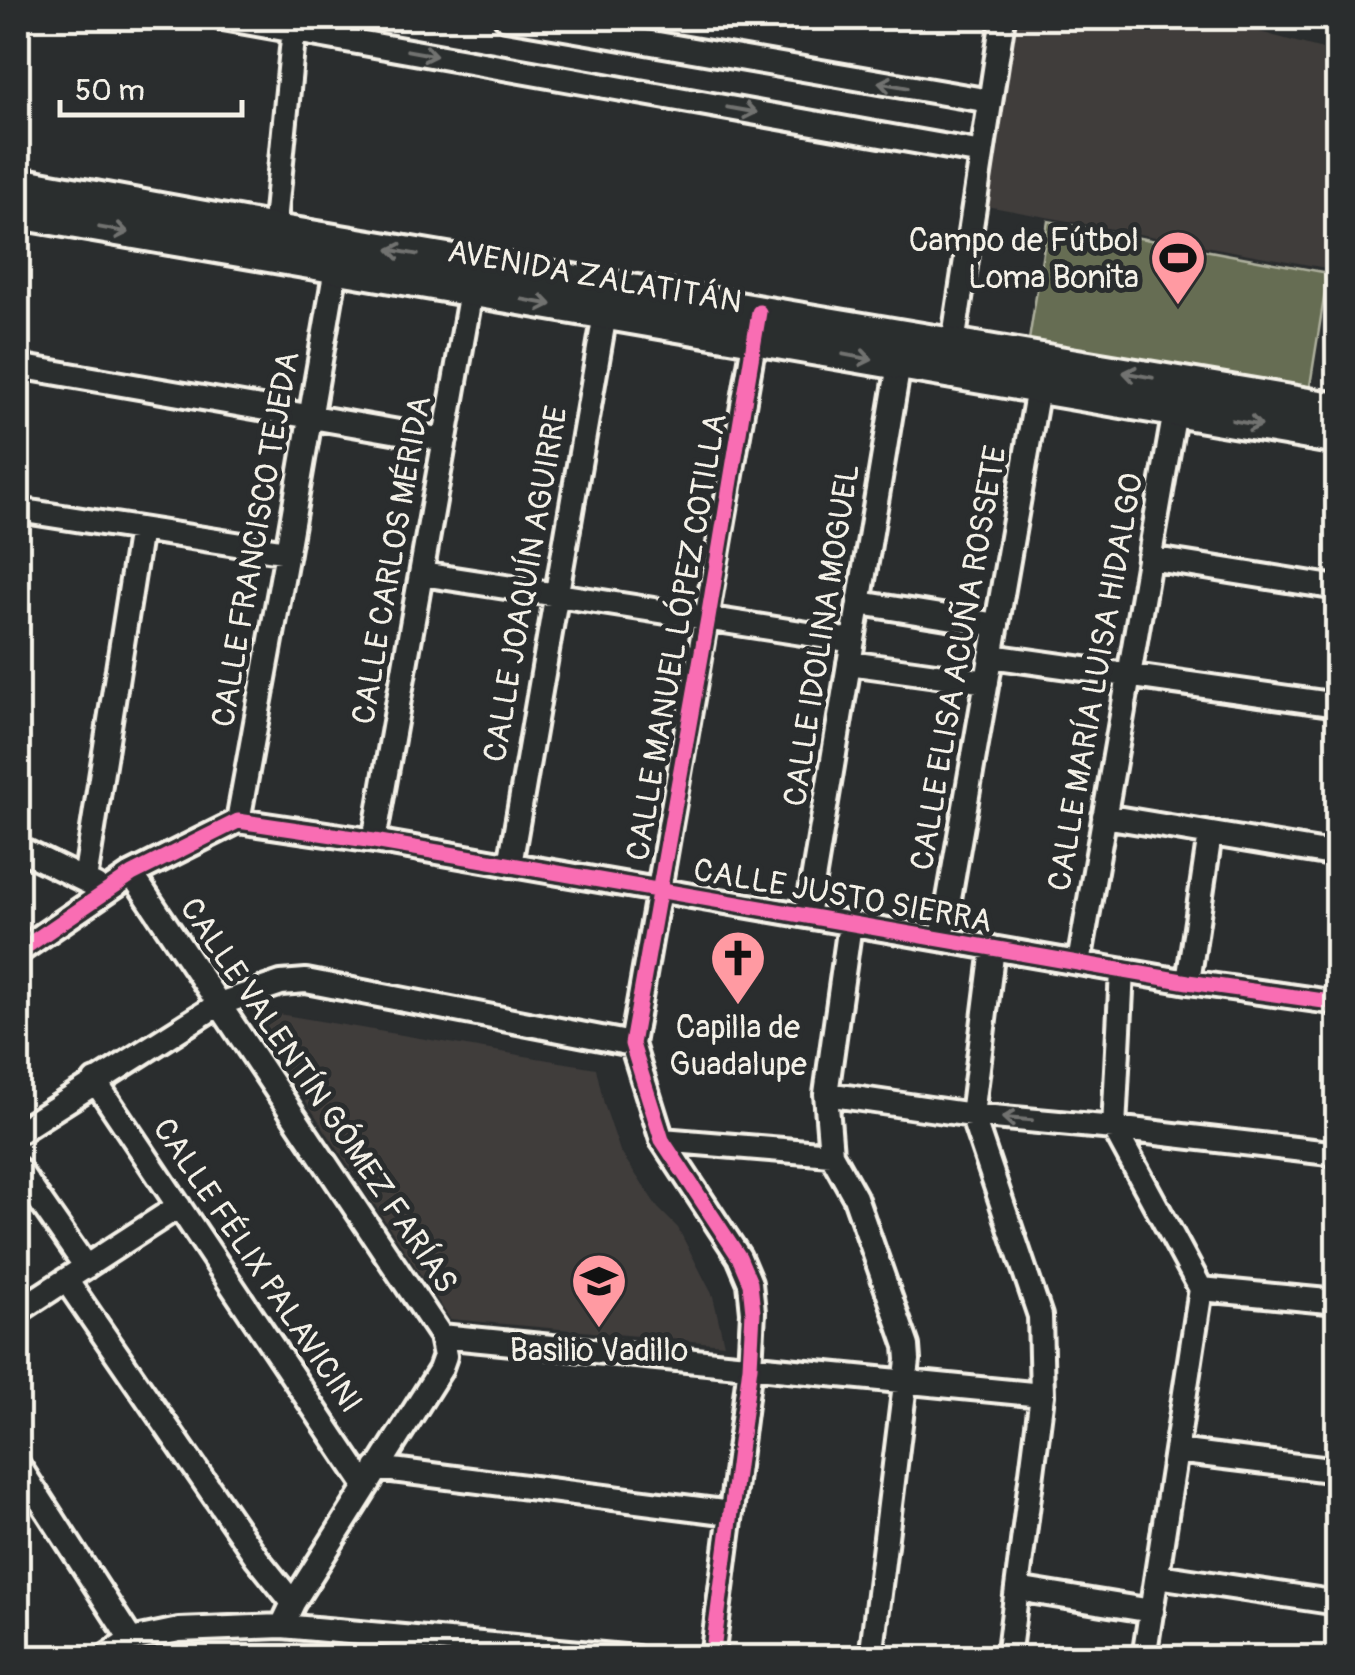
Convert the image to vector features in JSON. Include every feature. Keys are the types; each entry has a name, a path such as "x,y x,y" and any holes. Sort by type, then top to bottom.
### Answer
{"street":[{"path":"223,18 294,24 982,153"},
{"path":"506,18 990,101"},
{"path":"954,344 1003,18"},
{"path":"273,243 294,24"},
{"name":"AVENIDA ZALATITÁN","path":"18,184 273,243 336,268 605,314 954,344 1338,409"},
{"name":"AVENIDA ZALATITÁN","path":"18,214 273,243 757,325 899,364 1338,439"},
{"name":"CALLE FRANCISCO TEJEDA","path":"238,820 336,268"},
{"name":"CALLE CARLOS MÉRIDA","path":"374,840 472,291"},
{"name":"CALLE JOAQUÍN AGUIRRE","path":"510,866 605,314"},
{"name":"CALLE MANUEL LÓPEZ COTILLA","path":"712,1658 750,1366 750,1283 739,1257 662,1140 632,1044 757,325"},
{"name":"CALLE IDOLINA MOGUEL","path":"807,916 899,364"},
{"path":"18,366 446,440"},
{"name":"CALLE ELISA ACUÑA ROSSETE","path":"942,939 1038,388"},
{"name":"CALLE MARÍA LUISA HIDALGO","path":"1079,963 1174,411"},
{"path":"18,510 287,552"},
{"path":"84,880 140,529"},
{"path":"1149,558 1338,588"},
{"path":"422,574 708,618 987,682"},
{"path":"860,602 997,624"},
{"path":"992,656 1338,704"},
{"path":"1104,816 1338,855"},
{"path":"18,952 132,874 238,820"},
{"name":"CALLE JUSTO SIERRA","path":"238,820 374,840 1122,971 1338,1004"},
{"path":"1188,982 1210,834"},
{"path":"18,848 107,891"},
{"name":"CALLE VALENTÍN GÓMEZ FARÍAS","path":"132,874 443,1346"},
{"path":"850,924 826,1094 831,1154 855,1197 908,1360 871,1658"},
{"path":"993,948 972,1115 1040,1316 1042,1395 1008,1658"},
{"path":"1122,971 1114,1128 1201,1289 1144,1658"},
{"path":"18,1132 218,1004 281,984 306,981 632,1044"},
{"name":"CALLE FÉLIX PALAVICINI","path":"95,1081 178,1206 372,1477"},
{"path":"826,1094 972,1115 1338,1154"},
{"path":"662,1140 831,1154"},
{"path":"18,1169 76,1273 257,1558 294,1604"},
{"path":"18,1311 178,1206"},
{"path":"1201,1289 1338,1302"},
{"path":"282,1626 440,1370 443,1346 750,1366 1042,1395"},
{"path":"1176,1451 1338,1471"},
{"path":"18,1464 131,1640"},
{"path":"372,1477 732,1514"},
{"path":"1158,1576 1338,1603"},
{"path":"1016,1590 1152,1611"},
{"path":"104,1658 131,1640 178,1630 282,1626 636,1658"}],"shaded area":[{"path":"1014,18 1208,18 1337,53 1337,270 986,206"},
{"path":"273,1013 596,1068 620,1151 658,1208 678,1228 713,1296 724,1344 450,1319 254,1023"}],"green space":[{"name":"Campo de Fútbol Loma Bonita","path":"1048,221 1328,273 1309,392 1029,340"}],"cycle path":[{"path":"712,1658 750,1366 750,1283 739,1257 662,1140 632,1044 759,312"},
{"path":"18,952 132,874 238,821 374,841 1188,982 1338,1003"}],"place":[{"name":"Campo de Fútbol Loma Bonita","path":"1178,307"},
{"name":"Capilla de Guadalupe","path":"738,1007"},
{"name":"Basilio Vadillo","path":"599,1330"}]}
